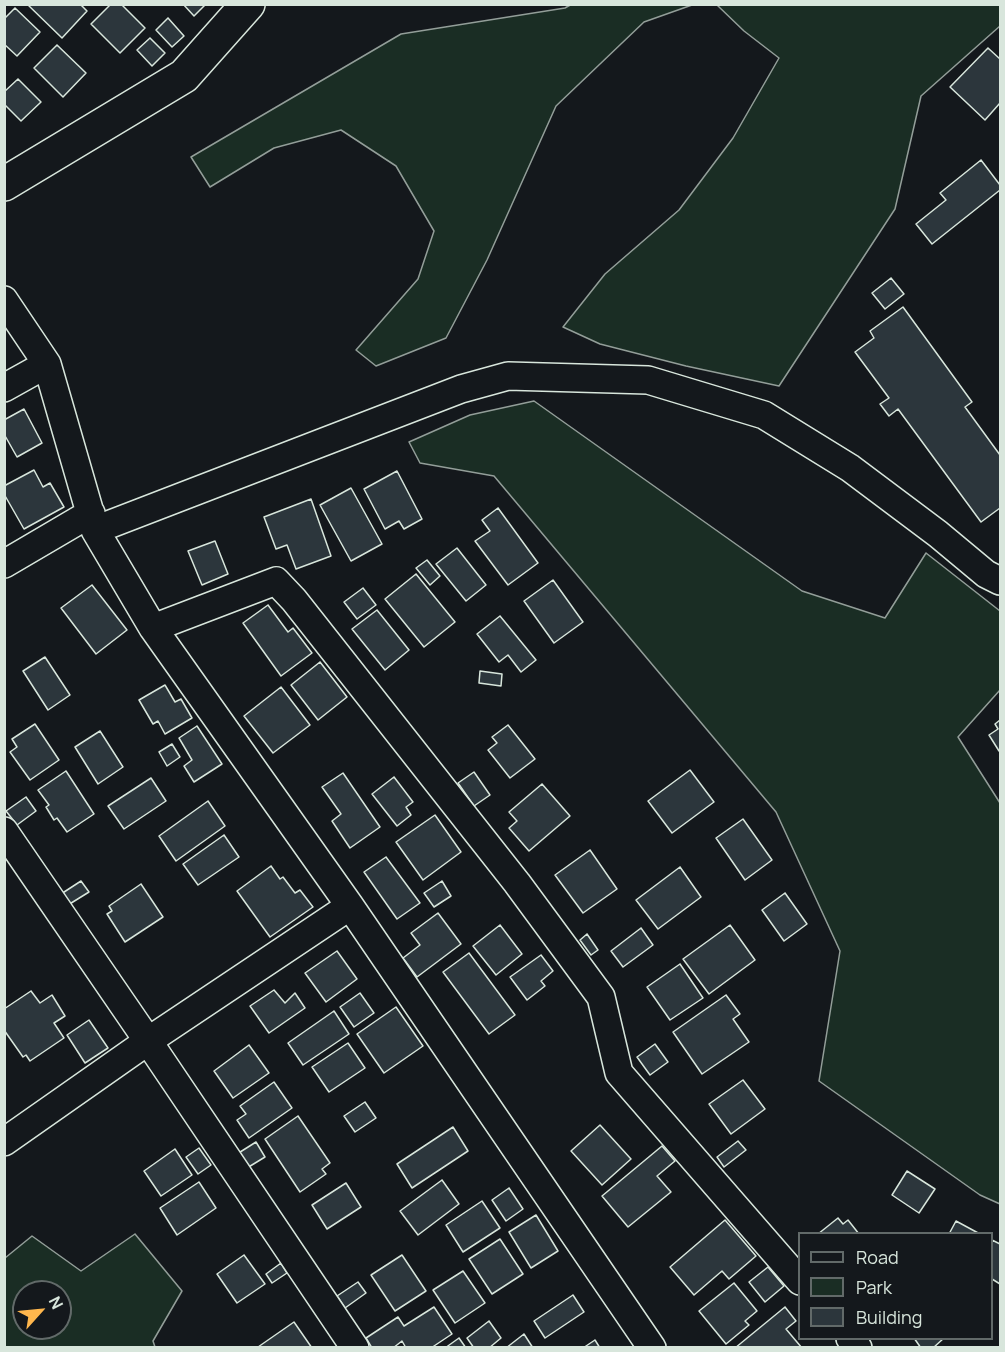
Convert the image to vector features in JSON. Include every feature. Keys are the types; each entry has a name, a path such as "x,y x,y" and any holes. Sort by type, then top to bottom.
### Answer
{"street":[{"path":"4,184 184,76 248,4"},
{"path":"4,300 46,364 93,521 153,628 350,906 652,1347"},
{"path":"4,388 46,364"},
{"path":"4,564 93,521 461,389 508,376 648,380 764,416 850,468 938,534 986,574 1000,581"},
{"path":"153,628 276,582 294,600 517,883 601,997 619,1073 798,1279"},
{"path":"4,831 355,1347"},
{"path":"4,1142 148,1041 350,906"}],"green space":[{"path":"572,4 692,5 644,22 556,106 487,260 446,338 376,366 356,350 418,279 434,231 396,166 341,130 274,148 210,187 191,157 401,34 565,8"},
{"path":"717,5 1000,5 1000,26 921,96 895,209 779,386 600,344 563,327 605,274 679,210 733,138 779,58 744,31"},
{"path":"534,401 802,591 885,618 926,553 1000,611 1000,690 958,737 1000,803 1000,1204 980,1195 819,1081 840,951 776,812 494,476 420,463 409,442 470,415"},
{"path":"135,1234 182,1291 153,1341 155,1347 5,1347 5,1258 32,1236 81,1271"}],"building":[{"path":"27,4 80,4 87,11 62,38"},
{"path":"111,4 121,4 145,28 120,53 91,24"},
{"path":"183,4 206,4 194,16"},
{"path":"15,8 40,32 17,56 4,44 4,19"},
{"path":"168,18 184,36 172,47 156,30"},
{"path":"150,38 165,53 152,66 137,50"},
{"path":"57,45 86,73 63,97 34,68"},
{"path":"988,48 1000,59 1000,103 985,120 950,87"},
{"path":"18,79 41,102 21,121 4,104 4,92"},
{"path":"981,160 1000,185 1000,190 932,244 916,224 946,200 940,193"},
{"path":"891,278 904,294 885,309 872,293"},
{"path":"903,307 972,402 965,407 1000,455 1000,508 981,522 898,409 889,416 880,404 889,398 855,352 874,338 870,331"},
{"path":"24,409 42,443 17,457 4,434 4,420"},
{"path":"34,470 43,487 50,483 64,507 24,529 4,494 4,486"},
{"path":"397,471 422,519 404,529 399,521 385,529 364,489"},
{"path":"351,488 382,544 351,561 320,505"},
{"path":"311,499 331,556 296,569 287,545 276,549 264,517"},
{"path":"498,508 538,563 508,585 475,541 490,531 482,520"},
{"path":"215,541 228,574 202,585 188,551"},
{"path":"457,548 486,585 466,601 436,564"},
{"path":"427,560 440,576 430,585 416,568"},
{"path":"416,574 455,622 424,647 385,599"},
{"path":"553,580 583,622 554,643 524,601"},
{"path":"92,585 127,630 96,654 61,608"},
{"path":"363,588 376,605 357,619 344,602"},
{"path":"268,605 288,632 293,628 312,653 281,676 243,623"},
{"path":"377,610 409,650 385,670 352,629"},
{"path":"500,616 536,660 521,672 508,655 499,662 477,634"},
{"path":"45,657 70,695 48,710 23,671"},
{"path":"320,662 347,697 318,720 291,685"},
{"path":"480,671 502,674 501,686 479,683"},
{"path":"165,685 175,702 181,699 192,718 165,734 158,721 153,724 139,700"},
{"path":"281,687 310,725 273,753 244,716"},
{"path":"1000,720 999,751 989,735 998,729 995,724"},
{"path":"35,724 59,760 30,780 10,752 17,747 12,739"},
{"path":"508,725 535,759 510,778 488,750 497,743 492,737"},
{"path":"197,726 222,764 194,782 184,766 192,760 179,738"},
{"path":"100,731 123,767 98,784 75,747"},
{"path":"172,744 180,757 167,766 159,752"},
{"path":"690,770 714,802 672,833 648,801"},
{"path":"66,771 94,814 67,832 57,818 54,820 46,807 49,805 38,790"},
{"path":"474,772 490,795 474,806 458,783"},
{"path":"343,773 380,827 350,848 332,821 341,814 322,787"},
{"path":"394,777 413,802 406,807 411,815 397,826 372,794"},
{"path":"151,778 166,801 124,829 108,806"},
{"path":"542,784 570,816 529,851 509,828 517,821 509,812"},
{"path":"26,797 36,811 17,825 6,811"},
{"path":"208,801 225,826 176,861 159,836"},
{"path":"435,815 461,852 423,880 396,842"},
{"path":"743,819 772,860 745,880 716,838"},
{"path":"224,835 239,857 198,885 183,864"},
{"path":"590,850 617,889 583,913 555,875"},
{"path":"386,857 420,903 397,919 364,872"},
{"path":"271,866 280,879 283,877 295,893 300,890 313,907 270,937 237,891"},
{"path":"680,867 701,897 658,929 636,900"},
{"path":"81,881 89,892 68,905 61,894"},
{"path":"442,881 451,896 434,907 424,893"},
{"path":"141,884 163,917 125,942 107,914 112,911 109,906"},
{"path":"785,893 807,924 784,941 762,910"},
{"path":"438,913 461,944 417,977 403,958 420,945 411,933"},
{"path":"500,925 522,954 496,975 473,946"},
{"path":"730,925 755,960 709,994 683,959"},
{"path":"641,928 653,945 623,967 611,951"},
{"path":"587,934 598,950 591,955 580,940"},
{"path":"337,951 357,979 326,1002 305,973"},
{"path":"469,953 515,1015 489,1034 443,972"},
{"path":"541,955 553,971 541,981 545,986 527,1000 510,977"},
{"path":"680,964 703,998 670,1020 647,987"},
{"path":"274,990 285,1003 295,993 305,1008 269,1033 250,1006"},
{"path":"31,991 40,1003 52,995 65,1016 54,1023 64,1038 30,1061 26,1055 23,1057 4,1030 4,1009"},
{"path":"360,993 374,1013 354,1027 340,1007"},
{"path":"726,995 740,1014 733,1019 749,1042 702,1074 673,1032"},
{"path":"396,1007 423,1046 384,1073 357,1034"},
{"path":"334,1011 349,1034 303,1065 288,1043"},
{"path":"89,1020 108,1048 85,1063 67,1035"},
{"path":"348,1043 365,1068 329,1092 312,1067"},
{"path":"655,1044 668,1062 650,1075 637,1057"},
{"path":"249,1045 269,1073 233,1098 214,1071"},
{"path":"743,1080 765,1109 731,1134 709,1104"},
{"path":"274,1082 292,1108 249,1138 237,1120 246,1114 240,1106"},
{"path":"365,1102 376,1118 355,1132 344,1116"},
{"path":"298,1116 330,1163 322,1169 326,1174 300,1192 265,1139"},
{"path":"600,1125 631,1159 602,1185 571,1151"},
{"path":"453,1127 468,1151 412,1188 397,1164"},
{"path":"738,1141 746,1150 724,1167 717,1157"},
{"path":"256,1142 265,1157 247,1168 237,1154"},
{"path":"662,1146 675,1161 657,1176 671,1192 628,1227 602,1196"},
{"path":"199,1148 211,1165 198,1174 186,1157"},
{"path":"175,1149 192,1175 161,1196 144,1171"},
{"path":"907,1171 935,1189 919,1213 892,1195"},
{"path":"442,1180 459,1204 418,1235 400,1211"},
{"path":"199,1182 216,1208 177,1235 160,1208"},
{"path":"346,1183 361,1207 327,1229 312,1205"},
{"path":"509,1188 523,1209 506,1221 492,1200"},
{"path":"482,1201 500,1228 463,1252 446,1225"},
{"path":"536,1215 558,1251 531,1268 509,1232"},
{"path":"838,1218 843,1224 848,1220 857,1232 820,1232"},
{"path":"725,1220 756,1256 729,1279 722,1271 694,1295 670,1267"},
{"path":"956,1221 976,1232 950,1232"},
{"path":"500,1239 523,1274 492,1294 469,1259"},
{"path":"993,1240 1000,1244 1000,1284 993,1280"},
{"path":"244,1255 265,1284 237,1303 217,1274"},
{"path":"402,1255 426,1291 395,1311 371,1275"},
{"path":"281,1263 287,1273 272,1283 266,1274"},
{"path":"768,1267 784,1286 765,1302 749,1282"},
{"path":"463,1271 485,1303 455,1323 433,1290"},
{"path":"358,1282 366,1293 345,1308 337,1296"},
{"path":"734,1283 757,1311 745,1321 749,1325 726,1344 699,1311"},
{"path":"573,1295 584,1312 545,1338 534,1321"},
{"path":"434,1307 452,1334 431,1348 406,1348 402,1341 393,1348 372,1348 366,1338 398,1317 404,1326"},
{"path":"785,1307 796,1321 786,1329 802,1348 735,1348"},
{"path":"489,1321 501,1338 489,1348 474,1348 467,1338"},
{"path":"294,1322 312,1348 258,1348 258,1347"},
{"path":"524,1334 533,1348 506,1348"},
{"path":"459,1338 466,1348 445,1348"},
{"path":"595,1340 600,1348 583,1348"},
{"path":"915,1340 942,1340 933,1348 921,1348"}]}
